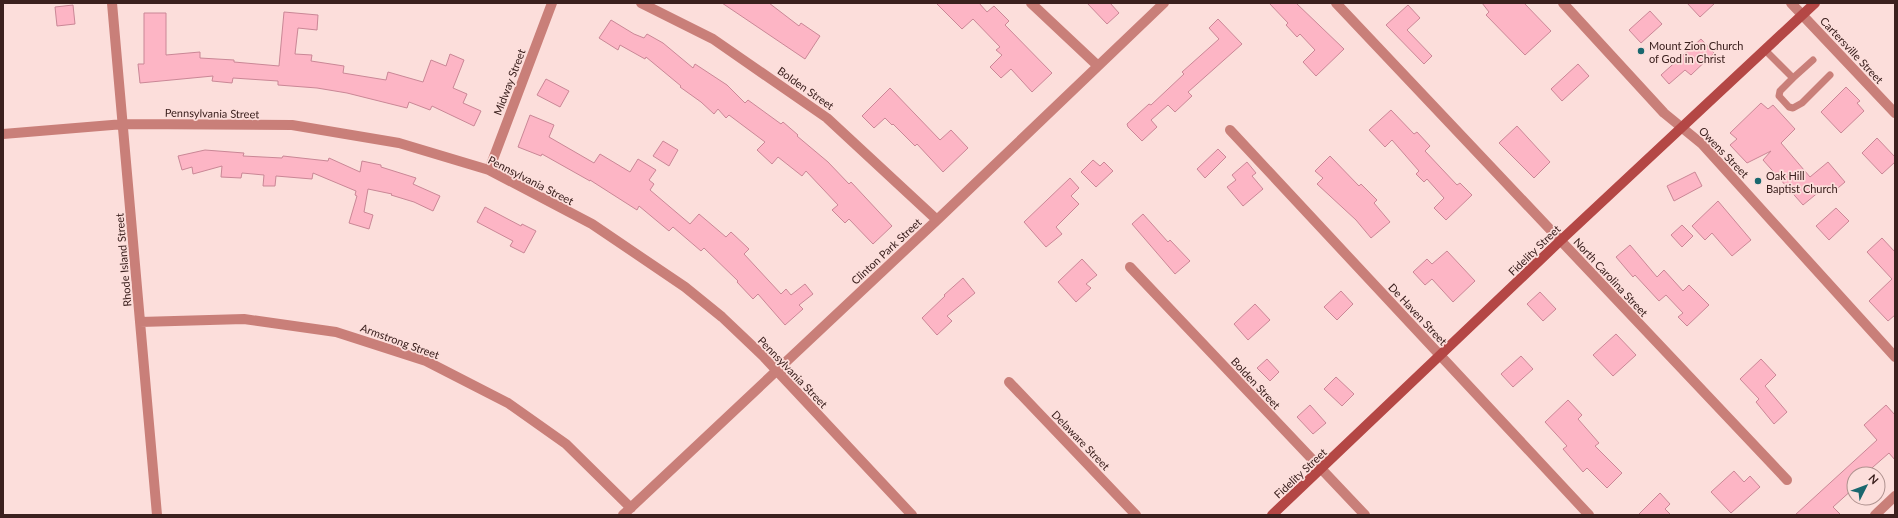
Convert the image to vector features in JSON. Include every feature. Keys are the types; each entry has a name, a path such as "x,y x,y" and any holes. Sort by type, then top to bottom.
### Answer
{"main road":[{"name":"Fidelity Street","path":"1272,515 1441,356 1560,241 1683,128 1815,3"}],"street":[{"name":"Rhode Island Street","path":"112,3 124,124 157,515"},
{"name":"Midway Street","path":"489,170 552,3"},
{"name":"Bolden Street","path":"641,3 713,39 827,118 937,220"},
{"path":"1031,3 1098,66"},
{"name":"Clinton Park Street","path":"623,515 937,220 1164,3"},
{"name":"North Carolina Street","path":"1336,3 1787,480"},
{"name":"Owens Street","path":"1563,3 1664,112 1702,144 1895,357"},
{"name":"Cartersville Street","path":"1791,3 1895,113"},
{"name":"Pennsylvania Street","path":"3,134 124,124 292,125 399,143 489,170 592,224 685,287 722,317 777,371 912,515"},
{"name":"De Haven Street","path":"1230,130 1589,515"},
{"name":"Bolden Street","path":"1130,267 1365,515"},
{"name":"Armstrong Street","path":"140,322 252,320 336,332 426,361 508,403 559,440 631,508"},
{"name":"Delaware Street","path":"1009,382 1136,515"},
{"path":"1875,515 1895,496"}],"lane":[{"path":"1765,50 1793,78"},
{"path":"1813,60 1780,91 1780,96 1789,107 1793,108 1802,103 1830,75"}],"building":[{"path":"722,3 769,3 799,26 801,23 820,36 805,59"},
{"path":"936,3 979,3 987,12 994,6 1009,21 1005,25 1052,73 1032,92 1011,69 1001,78 990,67 1002,55 996,50 1000,47 973,19 962,29"},
{"path":"1087,3 1110,3 1119,13 1107,24"},
{"path":"1269,3 1296,3 1344,49 1316,76 1303,62 1315,50 1300,34 1297,37 1286,25 1288,23"},
{"path":"1482,3 1524,3 1551,31 1525,55 1486,15 1489,12"},
{"path":"1687,3 1715,3 1700,17"},
{"path":"73,5 75,24 57,26 55,7"},
{"path":"1408,5 1420,18 1407,30 1432,56 1424,64 1386,25"},
{"path":"1650,11 1662,24 1641,43 1629,30"},
{"path":"284,12 318,15 317,30 298,28 295,54 312,55 311,61 344,66 343,73 386,80 388,72 423,82 431,60 446,66 450,54 464,60 453,88 467,94 463,103 481,111 474,126 432,106 430,110 409,102 407,108 347,93 317,88 278,85 278,81 233,78 232,83 212,81 213,76 140,83 138,64 144,64 144,13 166,13 166,55 200,52 200,58 234,60 234,62 279,66"},
{"path":"1218,19 1242,44 1188,92 1192,96 1175,112 1168,105 1151,120 1157,127 1142,141 1128,127 1127,124 1149,104 1151,105 1184,74 1182,72 1219,39 1209,28"},
{"path":"611,20 634,34 644,38 647,34 663,43 693,68 695,64 727,85 745,103 748,100 781,124 783,122 828,162 849,184 851,182 892,226 873,244 849,219 845,223 832,210 838,205 806,171 802,176 778,157 772,164 757,150 765,142 729,115 726,118 718,109 714,114 646,57 645,59 620,45 618,50 599,38"},
{"path":"1701,39 1714,53 1691,75 1685,70 1669,84 1661,75"},
{"path":"1578,64 1589,76 1562,101 1551,89"},
{"path":"546,79 569,91 560,107 537,95"},
{"path":"1846,87 1860,101 1857,103 1864,111 1841,133 1821,112"},
{"path":"890,88 940,140 951,130 968,148 943,172 917,144 915,146 885,118 874,128 862,116"},
{"path":"1761,103 1768,109 1773,105 1795,129 1781,143 1810,177 1828,162 1845,182 1832,193 1826,186 1803,205 1763,160 1771,151 1747,163 1730,145 1737,139 1730,133"},
{"path":"1391,110 1414,134 1417,132 1430,146 1425,151 1457,185 1460,183 1472,195 1446,220 1434,208 1444,198 1427,179 1424,182 1416,174 1419,171 1392,140 1385,147 1369,130"},
{"path":"530,115 554,125 549,137 594,163 600,154 630,172 638,159 656,170 649,180 654,184 650,190 690,224 699,214 726,237 731,232 749,249 744,254 781,294 786,289 791,295 805,284 813,294 799,305 803,309 785,325 758,294 753,299 737,282 738,281 704,248 701,251 673,227 669,231 639,206 637,210 590,180 542,154 541,156 518,147"},
{"path":"1517,126 1550,162 1534,178 1499,143"},
{"path":"1877,138 1895,157 1895,162 1882,174 1862,153"},
{"path":"663,141 678,150 669,166 653,156"},
{"path":"1218,149 1226,157 1205,178 1197,169"},
{"path":"205,150 244,153 243,156 282,158 283,156 328,161 329,158 360,172 362,161 381,165 381,167 416,178 413,184 440,196 433,211 414,202 391,195 392,194 368,189 364,212 373,215 369,229 349,223 357,196 355,195 356,191 313,173 312,179 276,176 275,186 263,186 264,175 242,173 241,178 221,177 222,166 193,174 192,167 182,170 178,156"},
{"path":"1330,156 1359,186 1361,184 1377,200 1374,203 1390,222 1371,238 1356,220 1317,184 1323,178 1315,171"},
{"path":"1093,160 1100,166 1104,162 1113,171 1096,187 1081,172"},
{"path":"1247,162 1256,173 1252,176 1263,189 1243,206 1227,187 1236,180 1232,175"},
{"path":"1695,172 1702,186 1674,201 1667,186"},
{"path":"1070,178 1079,188 1071,196 1079,204 1056,227 1062,234 1046,247 1024,222"},
{"path":"1718,201 1751,240 1732,256 1712,233 1705,240 1692,226"},
{"path":"485,207 521,226 522,224 536,231 524,253 510,246 513,241 477,222"},
{"path":"1836,208 1849,221 1829,240 1816,226"},
{"path":"1143,214 1168,242 1170,240 1190,261 1175,274 1132,224"},
{"path":"1682,225 1693,236 1682,247 1671,235"},
{"path":"1882,238 1895,252 1895,315 1888,321 1869,301 1892,279 1867,252"},
{"path":"1630,245 1657,277 1664,270 1683,291 1689,285 1709,305 1687,326 1678,317 1683,313 1666,295 1659,301 1635,275 1633,277 1616,257"},
{"path":"1447,251 1475,281 1453,302 1432,279 1425,285 1413,272 1427,259 1432,264"},
{"path":"1082,259 1097,275 1086,284 1091,288 1076,302 1058,282"},
{"path":"963,278 975,293 947,316 952,321 937,335 922,318"},
{"path":"1341,291 1353,304 1337,320 1324,307"},
{"path":"1540,292 1556,309 1543,321 1527,304"},
{"path":"1255,304 1270,320 1248,340 1234,324"},
{"path":"1616,334 1636,355 1613,376 1593,355"},
{"path":"1521,356 1533,369 1513,387 1501,374"},
{"path":"1267,359 1279,372 1270,381 1257,368"},
{"path":"1761,359 1776,375 1765,386 1787,412 1774,424 1756,402 1759,399 1740,379"},
{"path":"1336,377 1354,394 1342,406 1324,389"},
{"path":"1568,400 1582,415 1578,419 1599,443 1595,446 1622,473 1607,488 1587,468 1583,472 1563,449 1567,446 1545,422"},
{"path":"1310,405 1326,423 1313,434 1297,417"},
{"path":"1886,405 1895,415 1895,460 1889,453 1874,466 1849,466 1877,440 1864,425"},
{"path":"1846,468 1846,495 1833,507 1841,515 1795,515"},
{"path":"1734,471 1744,482 1750,476 1760,487 1731,513 1711,492"},
{"path":"1660,493 1670,504 1665,509 1671,515 1638,515"}],"place":[{"name":"Mount Zion Church of God in Christ","path":"1641,51"},
{"name":"Oak Hill Baptist Church","path":"1758,181"}]}
